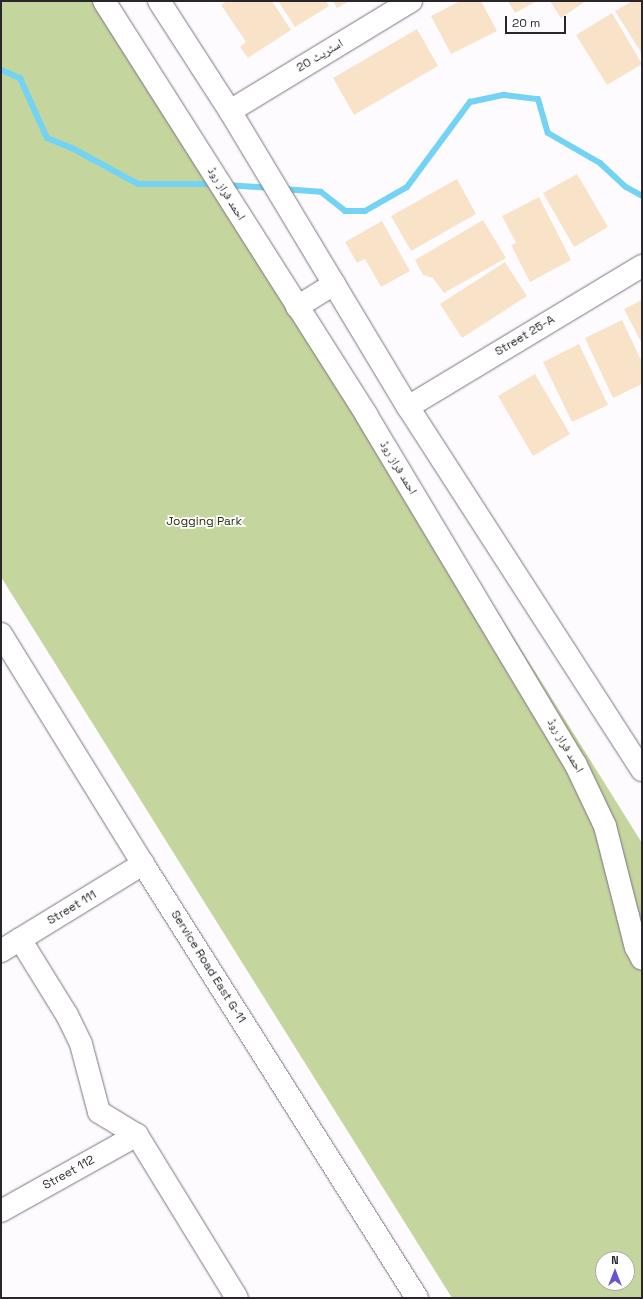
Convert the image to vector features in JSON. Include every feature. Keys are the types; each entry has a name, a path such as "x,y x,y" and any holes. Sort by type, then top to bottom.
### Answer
{"main road":[{"path":"159,1 288,207 408,407 642,770"},
{"name":"اسٹریٹ 20","path":"234,119 411,1"},
{"name":"احمد فراز روڈ","path":"109,3 187,132 371,423 575,763 593,798 605,826 636,947 642,959"},
{"name":"Street 25-A","path":"408,407 642,266"},
{"path":"297,307 334,284"},
{"name":"Service Road East G-11","path":"1,634 143,864 417,1298"},
{"name":"Street 111","path":"1,951 143,864"},
{"path":"20,939 67,1015 81,1044 99,1112 138,1135 237,1298"},
{"name":"Street 112","path":"1,1211 138,1135"}],"green space":[{"name":"Jogging Park","path":"1,1 116,1 642,843 642,1298 452,1298 1,577"}],"building":[{"path":"227,1 272,1 291,30 248,58 240,47 246,42 221,5"},
{"path":"278,1 326,1 329,6 295,27"},
{"path":"333,1 350,1 337,8"},
{"path":"460,1 481,1 497,31 451,54 431,16"},
{"path":"508,1 537,1 515,13"},
{"path":"550,1 586,1 561,18"},
{"path":"632,1 642,1 642,54 615,11"},
{"path":"612,13 642,64 607,85 576,35"},
{"path":"417,29 438,66 354,115 333,78"},
{"path":"577,174 608,227 574,247 543,193"},
{"path":"457,179 476,214 411,251 391,216"},
{"path":"539,197 571,260 530,282 511,245 516,243 502,216"},
{"path":"483,220 506,258 444,293 433,278 423,275 415,260"},
{"path":"382,221 410,271 381,287 365,259 357,263 345,242"},
{"path":"505,262 527,296 462,338 440,304"},
{"path":"642,300 642,344 624,309"},
{"path":"622,320 642,362 642,384 613,398 585,338"},
{"path":"579,344 608,405 572,422 543,362"},
{"path":"535,374 570,434 533,456 498,396"}],"waterway":[{"path":"1,70 20,78 47,138 72,148 138,184 215,184"},
{"path":"282,189 321,192 345,211 365,211 407,187 470,102 504,95 538,99 548,133 600,163 626,187 642,196"},
{"path":"226,185 271,188"}]}
